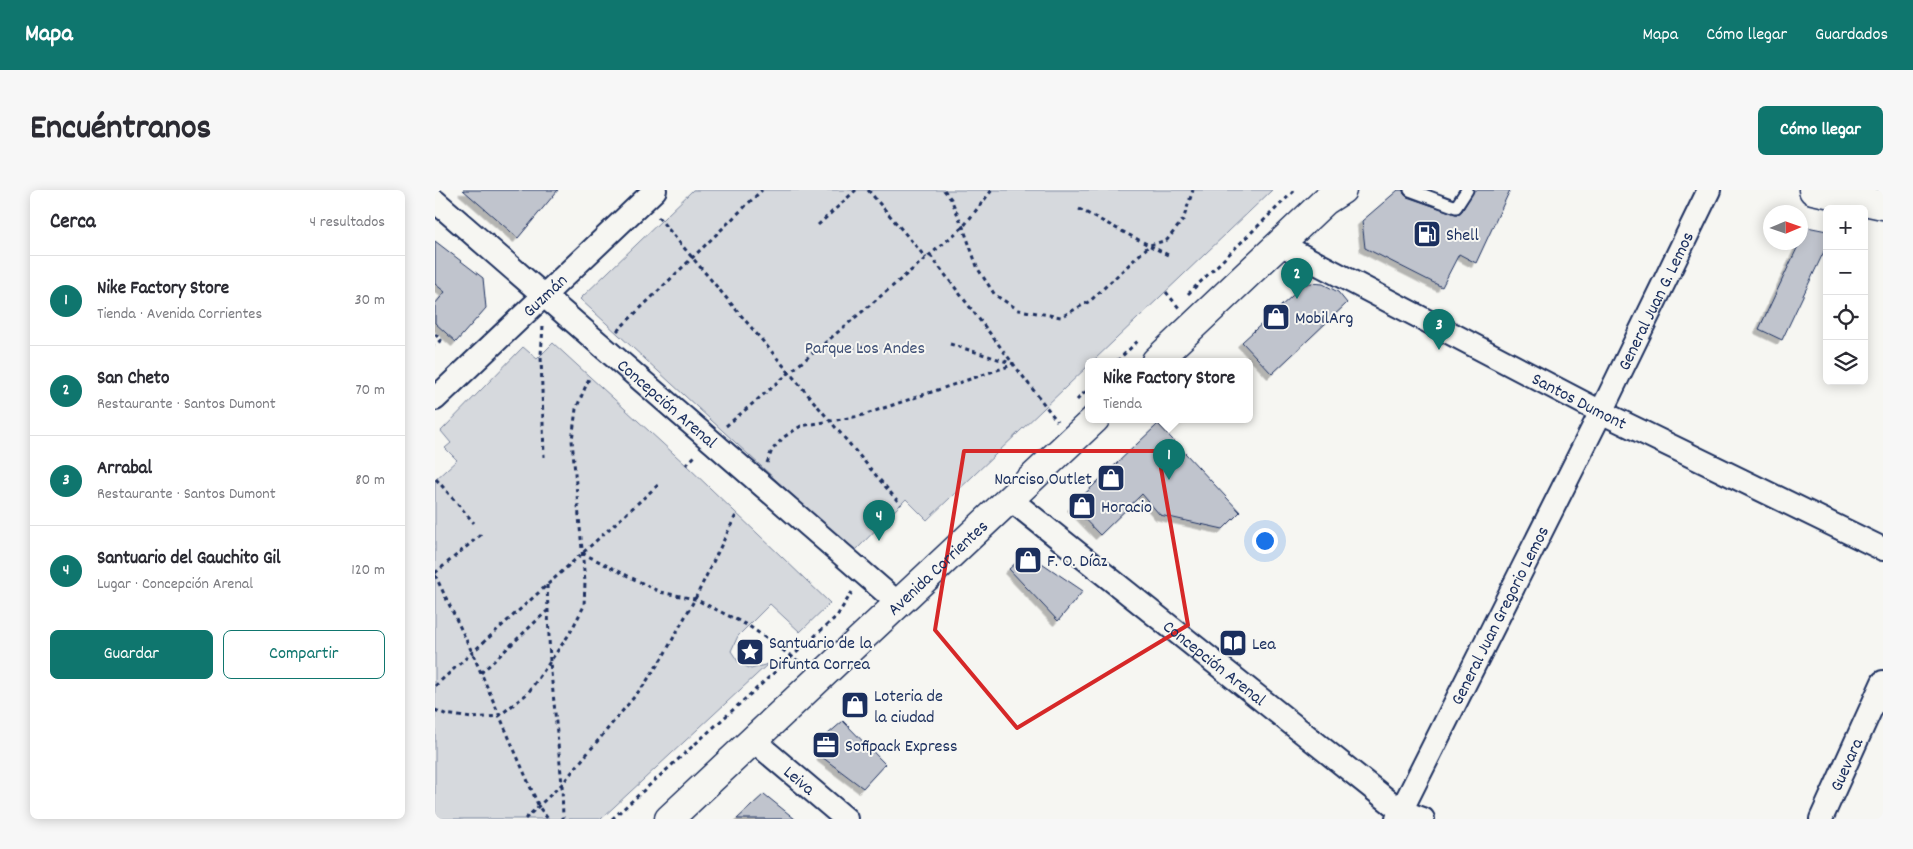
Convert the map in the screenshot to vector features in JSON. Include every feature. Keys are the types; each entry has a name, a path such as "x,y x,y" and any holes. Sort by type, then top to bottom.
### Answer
{"main road":[{"path":"1813,190 1883,205"},
{"path":"1159,358 1332,194"},
{"name":"Avenida Corrientes","path":"669,819 754,742 1010,499 1065,430 1085,410"}],"street":[{"name":"General Juan G. Lemos","path":"1601,412 1709,190"},
{"name":"Guzmán","path":"435,399 650,195"},
{"name":"Concepción Arenal","path":"435,201 899,604"},
{"name":"Santos Dumont","path":"1280,244 1601,412 1883,549"},
{"name":"General Juan Gregorio Lemos","path":"1399,815 1601,412"},
{"name":"Concepción Arenal","path":"1010,499 1399,815 1423,819"},
{"name":"Guevara","path":"1821,819 1883,682"},
{"name":"Leiva","path":"754,742 845,819"}],"lane":[{"path":"1410,190 1456,207 1467,190"}],"path":[{"path":"616,332 693,259 761,190"},
{"path":"818,225 856,190"},
{"path":"868,190 926,258"},
{"path":"944,190 951,199 963,226 979,269 995,295 1019,310 1061,317 1090,301 1150,245 1167,240 1183,220 1193,190"},
{"path":"686,465 790,372 963,226 992,190"},
{"path":"1170,311 1295,190"},
{"path":"650,195 693,259 901,505"},
{"path":"1079,209 1168,255"},
{"path":"930,254 1065,430"},
{"path":"544,296 541,355 544,457"},
{"path":"435,334 441,340 435,345"},
{"path":"1120,358 1144,336"},
{"path":"951,344 1015,364"},
{"path":"818,348 891,347"},
{"path":"765,470 772,450 784,438 801,426 860,416 1015,364"},
{"path":"435,710 445,714 473,718 499,716 528,693 570,633 584,606 585,582 572,440 576,408 590,376"},
{"path":"1063,414 1065,430"},
{"path":"1049,426 1065,430"},
{"path":"436,479 475,523"},
{"path":"435,686 658,485"},
{"path":"525,819 562,784 645,685 664,655 695,598 737,513"},
{"path":"483,532 435,574 472,652 539,806 548,819"},
{"path":"582,553 660,592 695,598 749,626 822,677"},
{"path":"612,819 837,616 864,573"},
{"path":"547,584 550,662 562,784 563,819"},
{"path":"481,673 547,611"}],"highlighted area":[{"path":"964,451 1158,451 1188,625 1017,728 935,630"}],"green space":[{"name":"Parque Los Andes","path":"693,190 1272,190 1096,358 1085,358 1085,369 927,520 906,499 854,552 580,299"},
{"path":"553,343 686,465 830,603 800,632 770,604 738,636 731,651 739,663 751,669 768,664 601,819 435,819 435,480 457,460 445,448 451,443 441,431 523,347 537,359"}],"building":[{"path":"463,190 558,190 518,238"},
{"name":"Shell","path":"1398,190 1403,190 1407,197 1456,214 1462,211 1474,190 1510,190 1476,263 1459,254 1442,287 1365,248 1362,221"},
{"path":"1808,227 1823,230 1823,253 1782,340 1759,329 1796,250 1808,250"},
{"path":"435,241 483,278 486,308 456,342 435,323 435,304 445,292 435,284"},
{"path":"1310,283 1323,284 1338,292 1347,303 1272,374 1242,342 1304,285"},
{"path":"1158,424 1240,512 1223,529 1160,515 1142,494 1100,535 1072,506"},
{"path":"1027,553 1083,591 1058,621 1009,569"},
{"path":"843,721 885,764 863,788 822,757 820,741"},
{"path":"764,794 795,819 737,819"}],"place":[{"name":"Shell","path":"1427,234"},
{"name":"San Cheto","path":"1297,299"},
{"name":"MobilArg","path":"1276,317"},
{"name":"Arrabal","path":"1439,350"},
{"name":"Narciso Outlet","path":"1111,478"},
{"name":"Nike Factory Store","path":"1169,480"},
{"name":"Horacio","path":"1082,506"},
{"name":"Santuario del Gauchito Gil","path":"879,541"},
{"name":"F. O. Díaz","path":"1028,560"},
{"name":"Lea","path":"1233,643"},
{"name":"Santuario de la Difunta Correa","path":"750,652"},
{"name":"Loteria de la ciudad","path":"855,705"},
{"name":"Sofipack Express","path":"826,745"}]}
